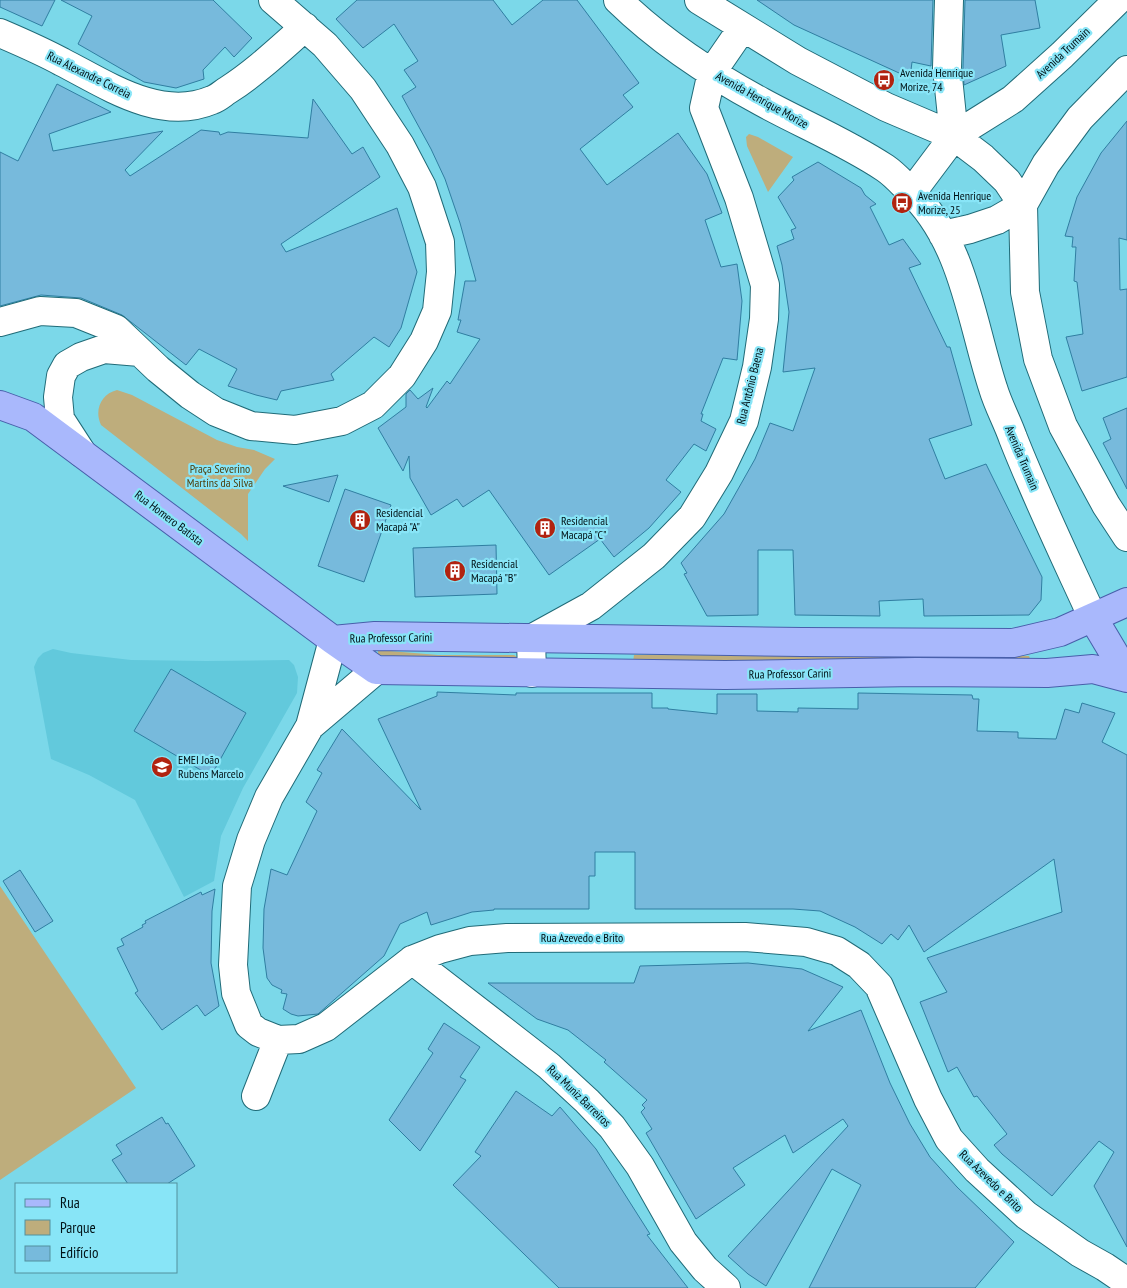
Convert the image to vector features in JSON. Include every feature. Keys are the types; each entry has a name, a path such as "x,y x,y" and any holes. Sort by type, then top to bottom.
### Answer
{"main road":[{"name":"Rua Homero Batista","path":"0,405 33,417 333,640"},
{"name":"Rua Professor Carini","path":"333,640 375,636 1013,643 1060,632 1127,602"},
{"name":"Avenida Trumain","path":"1093,618 1118,660 1127,669"},
{"name":"Rua Professor Carini","path":"333,640 376,670 725,675 916,672 1047,673 1093,669 1127,678"}],"street":[{"path":"0,322 40,311 76,313 116,329 184,390 216,412 251,426 295,430 342,421 373,405 402,376 424,341 436,311 441,272 440,242 422,187 400,145 363,89 325,45 273,0"},
{"name":"Avenida Henrique Morize","path":"618,0 632,14 679,52 761,102 809,126 886,169 912,192"},
{"path":"699,0 798,61 886,106 954,136 983,158 1007,181 1023,205"},
{"path":"949,0 947,68 954,136"},
{"name":"Avenida Trumain","path":"1093,618 1031,482 993,389 977,326 958,265 943,235 929,213 912,192 954,136 1012,99 1062,55 1118,0"},
{"name":"Rua Alexandre Correia","path":"0,33 116,90 146,102 169,106 195,105 213,100 244,80 305,27"},
{"name":"Rua Antônio Baena","path":"532,639 591,606 654,556 692,517 720,473 744,421 757,367 764,319 764,284 739,198 704,108 712,72 743,27"},
{"path":"1127,70 1080,118 1046,164 1023,205 1025,292 1038,359 1063,426 1106,505 1127,537"},
{"path":"943,235 997,220 1023,205"},
{"path":"82,453 60,419 58,397 61,376 67,365 80,357 104,349 140,352"},
{"path":"532,639 532,673"},
{"name":"Rua Azevedo e Brito","path":"333,640 310,726 269,797 251,840 237,886 233,966 236,993 248,1025 258,1032 278,1040 299,1039 326,1027 412,960 440,949 470,941 507,938 745,937 806,942 837,951 859,965 879,986 928,1099 949,1138 977,1170 1026,1215 1080,1253 1120,1270"},
{"name":"Rua Azevedo e Brito","path":"310,726 376,670"},
{"name":"Rua Muniz Barreiros","path":"412,960 549,1066 612,1127 640,1166 682,1242 705,1269 726,1288"},
{"path":"256,1096 278,1040"}],"shaded area":[{"name":"EMEI João Rubens Marcelo","path":"53,649 131,660 289,660 294,665 298,677 297,693 243,788 221,836 214,881 184,897 135,800 89,775 51,759 34,667 38,658 43,653"}],"green space":[{"path":"749,134 758,137 793,157 768,192 747,146 746,137"},
{"name":"Praça Severino Martins da Silva","path":"117,390 132,395 217,440 237,447 254,450 275,459 265,469 248,494 248,541 101,425 98,414 100,403 107,395"},
{"path":"378,650 438,655 514,655 517,657 515,661 410,659 378,655"},
{"path":"634,655 1029,656 1032,663 633,662"},
{"path":"0,886 136,1088 0,1180"}],"building":[{"path":"0,0 55,0 42,26 0,7"},
{"path":"61,0 213,0 252,38 234,57 225,47 203,70 204,79 176,88 144,82 78,44 92,16"},
{"path":"357,0 493,0 512,25 543,0 577,0 639,83 623,95 633,107 580,149 607,185 678,133 707,174 722,213 705,220 721,267 737,264 742,301 737,360 723,358 701,414 703,414 701,421 716,429 706,451 694,444 666,480 681,492 649,528 614,557 600,539 549,575 489,490 463,507 457,499 431,515 410,478 409,456 403,471 378,428 406,407 406,394 410,390 418,399 433,388 427,408 447,381 450,384 480,339 457,332 461,320 458,320 465,281 476,281 460,223 445,179 402,96 416,87 404,70 418,61 394,24 363,48 336,19"},
{"path":"757,0 933,0 931,66 912,62 910,78 794,25"},
{"path":"965,0 1035,0 1040,28 1001,35 1006,66 964,85 963,67"},
{"path":"57,84 111,112 49,134 53,151 163,131 125,170 130,176 201,130 219,132 220,135 228,132 308,138 313,99 352,154 363,147 380,177 281,244 286,252 397,208 417,272 401,328 389,347 374,337 331,374 334,380 281,391 277,400 228,386 237,369 199,349 186,365 122,315 81,298 41,295 0,306 0,152 18,161"},
{"path":"1127,121 1127,240 1119,238 1120,290 1127,289 1127,377 1082,391 1066,337 1083,334 1077,282 1074,281 1076,247 1072,247 1073,237 1065,236 1077,197 1101,153"},
{"path":"818,162 861,188 865,195 876,204 870,207 889,245 903,239 921,264 909,268 947,347 950,347 972,425 929,439 945,479 986,464 1042,577 1041,600 1029,615 924,616 923,599 879,601 880,616 795,615 793,550 758,550 758,615 707,616 684,574 687,573 681,563 724,514 755,459 770,423 793,431 815,368 783,372 789,312 782,265 777,246 794,239 791,230 796,228 778,197 794,180 792,177"},
{"path":"1127,408 1127,489 1103,443 1111,439 1103,418"},
{"path":"338,475 329,502 283,486"},
{"name":"Residencial Macapá \"A\"","path":"345,489 391,505 364,582 318,566"},
{"name":"Residencial Macapá \"B\"","path":"496,545 497,594 415,597 413,548"},
{"path":"171,669 246,713 211,776 134,731"},
{"path":"437,692 516,695 516,693 652,693 652,708 717,714 717,694 757,694 757,711 798,712 798,708 858,709 858,693 972,695 973,699 979,699 977,731 1018,732 1018,738 1056,739 1065,709 1079,713 1082,703 1115,713 1102,742 1127,755 1127,1247 1094,1186 1114,1152 1099,1141 1052,1196 994,1145 1007,1134 977,1096 974,1097 957,1067 948,1072 920,1002 947,992 927,958 1062,912 1054,859 924,952 909,925 898,940 891,934 882,944 855,927 820,911 793,909 635,909 635,852 595,852 595,876 589,876 589,909 494,909 472,912 431,925 427,912 400,924 384,956 318,1014 298,1016 283,1009 287,994 281,993 282,990 272,985 267,978 263,948 264,909 271,869 287,875 317,811 306,802 322,773 317,770 342,729 421,810 378,719 437,696"},
{"path":"20,870 53,921 35,932 3,881"},
{"path":"215,889 212,911 211,963 219,1006 205,1016 197,1005 162,1030 135,993 138,991 117,948 124,945 121,939 143,927 142,925 146,923 145,921 201,892 202,895"},
{"path":"748,963 802,969 843,987 808,1031 861,1010 890,1083 910,1124 930,1157 957,1187 1014,1242 975,1288 809,1288 861,1185 832,1169 766,1286 748,1274 728,1256 848,1126 843,1119 793,1153 785,1135 733,1168 745,1185 696,1219 646,1133 652,1129 641,1112 645,1108 642,1105 647,1100 604,1062 606,1060 568,1030 537,1019 488,983 634,983 640,966"},
{"path":"444,1023 480,1047 460,1077 466,1080 420,1151 389,1120 433,1053 428,1049"},
{"path":"516,1091 552,1116 560,1107 596,1149 650,1234 647,1235 688,1288 559,1288 453,1185 481,1156 475,1152"},
{"path":"162,1117 166,1124 168,1123 195,1166 169,1183 127,1183 112,1160 122,1154 116,1145"}],"place":[{"name":"Avenida Henrique Morize, 74","path":"884,80"},
{"name":"Avenida Henrique Morize, 25","path":"902,203"},
{"name":"Residencial Macapá \"A\"","path":"360,520"},
{"name":"Residencial Macapá \"C\"","path":"545,528"},
{"name":"Residencial Macapá \"B\"","path":"455,571"},
{"name":"EMEI João Rubens Marcelo","path":"162,767"}]}
